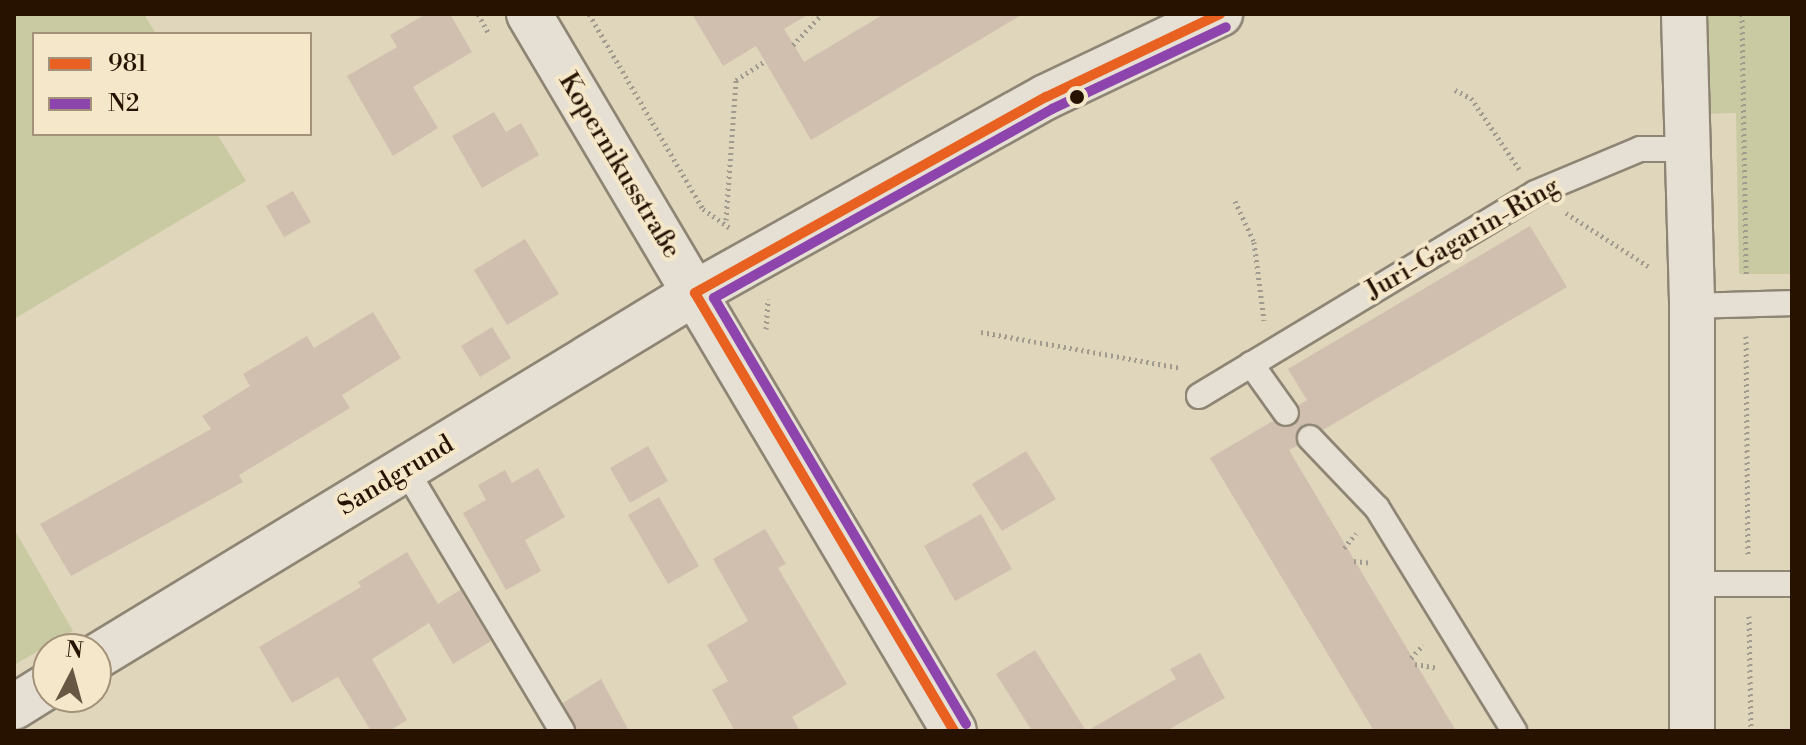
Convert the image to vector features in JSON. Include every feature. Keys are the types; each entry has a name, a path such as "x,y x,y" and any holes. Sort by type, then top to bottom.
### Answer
{"street":[{"name":"Kopernikusstraße","path":"529,14 954,731"},
{"name":"Sandgrund","path":"112,647 695,293 1046,97 1220,14"},
{"path":"1684,14 1692,306 1692,731"},
{"path":"14,707 32,696"}],"lane":[{"name":"Juri-Gagarin-Ring","path":"1199,396 1535,193 1640,149 1686,149"},
{"path":"1692,306 1792,303"},
{"path":"1260,358 1286,413"},
{"path":"1310,438 1377,508 1514,731"},
{"path":"406,470 562,731"},
{"path":"1692,584 1792,584"}],"path":[{"path":"589,14 703,209 726,220"},
{"path":"793,45 822,14"},
{"path":"1742,14 1751,731"},
{"path":"765,61 736,80 726,220 768,300 765,337"},
{"path":"1235,201 1254,242 1260,358"},
{"path":"981,332 1229,377"}],"green space":[{"path":"14,14 144,14 155,32 32,32 32,136 218,136 246,181 14,319"},
{"path":"1702,14 1792,14 1792,274 1739,274 1736,113 1704,114"},
{"path":"14,529 73,631 32,633 32,655 14,665"}],"building":[{"path":"426,14 450,14 472,52 413,87 438,128 393,156 347,76 397,47 390,35"},
{"path":"692,14 809,14 784,29 804,62 884,14 1023,14 811,140 756,46 723,66"},
{"path":"494,112 506,132 521,123 539,155 482,188 452,136"},
{"path":"293,191 311,222 284,237 266,206"},
{"path":"1530,226 1567,287 1323,430 1313,423 1300,427 1297,446 1289,450 1456,731 1374,731 1210,458 1273,421 1281,427 1295,425 1299,405 1307,400 1288,369"},
{"path":"525,239 559,294 507,325 474,270"},
{"path":"373,312 401,358 342,395 350,408 239,475 243,482 71,576 40,524 211,429 202,416 250,386 243,374 307,336 314,348"},
{"path":"492,327 511,358 480,377 461,346"},
{"path":"648,446 668,481 630,503 610,468"},
{"path":"1026,451 1056,499 1002,531 972,484"},
{"path":"538,468 565,517 525,540 541,571 506,590 463,513 486,500 478,485 505,470 512,483"},
{"path":"659,497 699,566 668,584 628,515"},
{"path":"981,514 1012,569 955,601 924,546"},
{"path":"765,529 786,564 778,568 847,684 792,717 800,731 735,731 712,690 728,681 707,645 748,621 713,559"},
{"path":"407,552 438,604 460,590 491,641 453,664 429,623 372,659 407,720 389,731 371,731 338,677 292,703 259,647 361,587 358,582"},
{"path":"1035,650 1086,731 1032,731 996,674"},
{"path":"1200,653 1225,698 1166,731 1087,731 1176,679 1170,669"},
{"path":"601,679 629,731 577,731 563,703"}],"transit line":[{"name":"981","path":"695,293 1046,97 1220,14"},
{"name":"N2","path":"966,724 714,298 1052,109 1226,27"},
{"name":"981","path":"695,293 954,731"}]}
